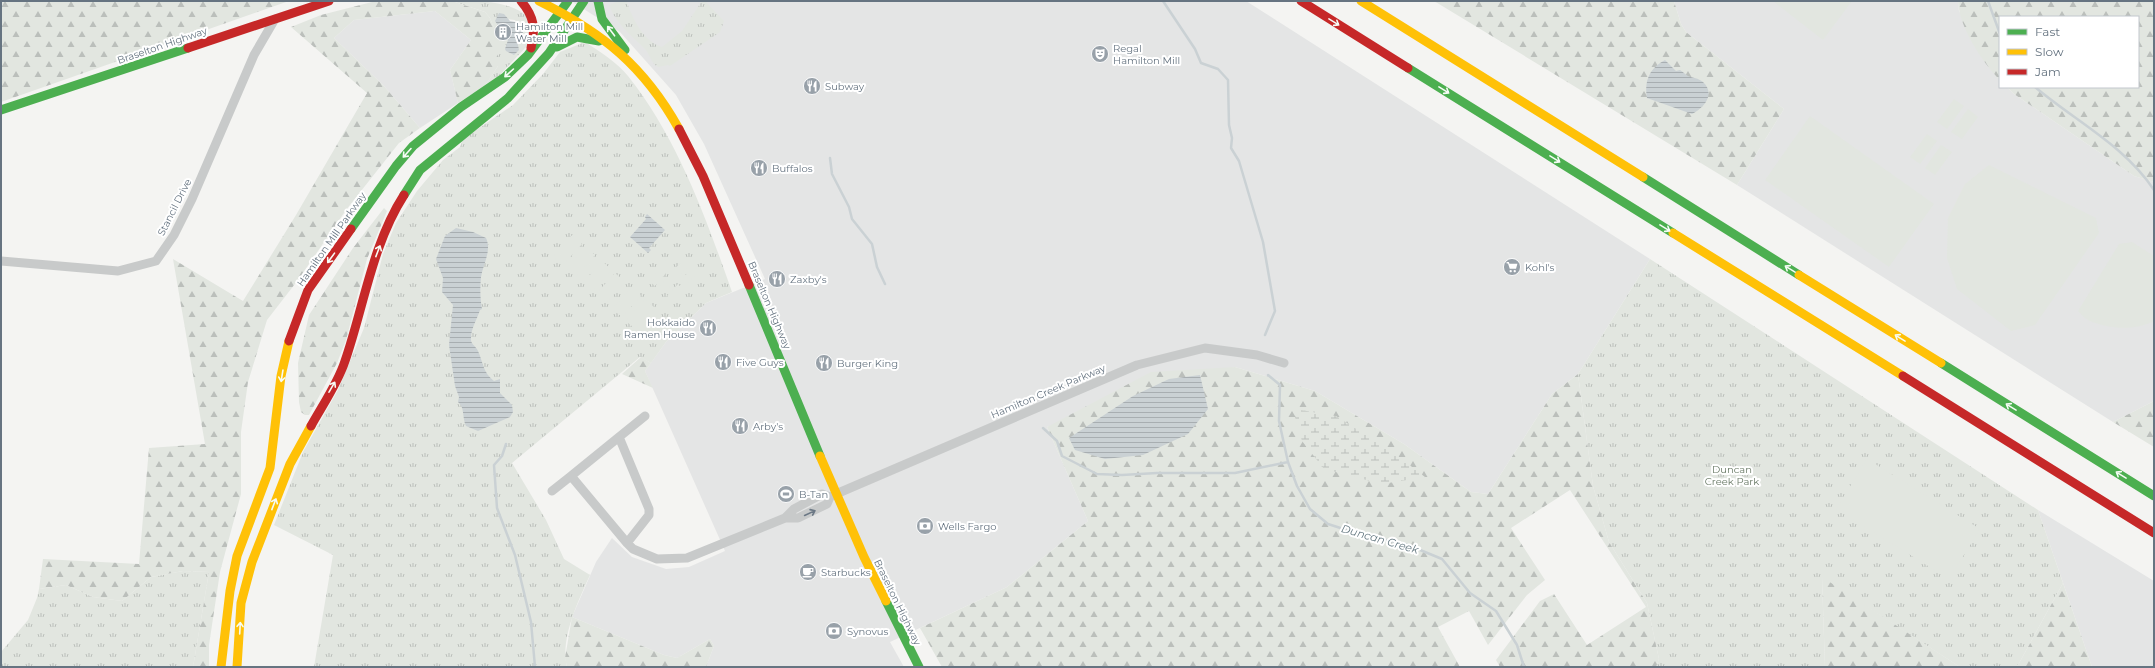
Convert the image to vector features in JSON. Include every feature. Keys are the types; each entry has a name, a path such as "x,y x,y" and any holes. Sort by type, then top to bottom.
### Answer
{"main road":[{"name":"Braselton Highway","path":"1,110 329,1"},
{"path":"521,1 535,20 535,36 528,55"},
{"name":"Braselton Highway","path":"539,1 573,18 612,45 643,74 662,98 683,134 703,176 833,496 919,667"},
{"name":"Hamilton Mill Parkway","path":"221,667 230,591 237,556 270,468 282,376 291,332 308,290 396,166 413,146 461,107 505,77 528,55 568,1"},
{"path":"238,667 241,603 252,562 290,464 345,363 374,261 393,212 420,170 508,98 549,53 584,1"},
{"path":"598,1 602,19 643,74"},
{"path":"1300,1 2154,533"},
{"path":"1361,1 2154,496"},
{"path":"549,53 570,38 584,36 612,45"}],"street":[{"name":"Stancil Drive","path":"1,261 118,271 156,261 174,235 192,199 254,55 275,19"},
{"name":"Hamilton Creek Parkway","path":"571,476 633,549 657,558 687,558 785,518 794,509 822,494 833,496 1137,365 1205,348 1257,355 1284,363"},
{"path":"552,491 645,416"},
{"path":"619,437 649,509 649,515 627,543"}],"shaded area":[{"path":"571,1 1246,1 1650,259 1578,374 1552,394 1488,494 1471,492 1404,444 1315,391 1235,367 1047,427 1088,521 1007,587 890,642 904,667 706,667 714,646 710,639 677,658 664,655 572,617 596,562 612,538 632,557 666,569 689,567 725,551 645,371 666,342 706,303 765,279 704,144 676,95 620,32"},
{"path":"1674,1 1958,1 1959,11 1999,78 1999,88 2008,88 2014,94 2134,176 2154,182 2154,401 2113,422 1737,185 1784,109 1686,32 1681,24"},
{"path":"435,11 471,40 450,70 458,103 420,128 384,86 334,38 354,20"},
{"path":"499,13 504,14 510,21 520,23 523,33 517,40 519,50 514,55 506,51 505,49 508,40 502,36 501,30 495,21"},
{"path":"1665,60 1676,71 1680,70 1688,76 1703,82 1707,87 1707,100 1701,108 1692,114 1647,98 1646,86 1651,71"},
{"path":"647,214 665,230 649,248 651,250 648,253 630,237 646,219 645,217"},
{"path":"456,228 473,232 486,238 488,243 488,253 481,277 480,293 482,309 480,310 473,328 471,340 478,351 490,378 494,381 500,379 500,393 512,405 513,412 510,417 478,431 466,426 462,407 458,402 459,397 455,386 449,345 453,305 442,292 443,278 436,259 445,236"},
{"path":"1200,375 1208,409 1188,434 1143,455 1105,459 1075,450 1069,438 1133,396 1169,379"},
{"path":"2038,510 2154,581 2154,667 2092,667"}],"green space":[{"path":"1,1 289,1 1,102"},
{"path":"376,1 452,1 485,12 490,18 498,38 498,66 485,86 458,103 450,70 471,40 435,11 354,20 334,38 384,86 420,128 399,143 346,210 298,280 267,320 248,382 241,432 241,494 220,572 209,645 209,667 193,667 209,572 183,571 151,577 122,601 93,597 66,585 39,589 43,559 139,564 149,448 205,444 173,259 243,301 296,215 367,93 291,27 321,15"},
{"path":"452,1 474,1 506,5 516,9 532,21 527,46 495,80 485,86 498,66 498,38 490,18 485,12","holes":["507,19 515,20 523,33 517,40 518,47 508,43 508,40 502,36 501,30"]},
{"path":"618,1 627,2 632,15 644,35 662,47 682,31 702,1 705,1 724,21 720,32 670,66 658,67 645,49 624,29 612,12 609,5"},
{"path":"1434,1 1674,1 1681,24 1686,32 1784,109 1737,185"},
{"path":"1773,1 1852,1 1823,40"},
{"path":"1958,1 2154,1 2154,182 2134,176 2014,94 2008,88 2139,88 2139,16 1999,16 1999,79 1986,64 1973,44 1962,22"},
{"path":"585,42 624,71 646,100 662,126 701,208 732,292 706,303 666,342 651,363 640,357 512,463 546,520 564,559 590,575 571,620 568,632 565,656 567,667 314,667 333,555 274,525 303,452 338,390 364,328 383,254 396,223 417,191 443,160 460,147 463,139 513,105 543,74 560,52"},
{"path":"1954,99 1964,106 1947,129 1937,122"},
{"path":"1968,109 1978,117 1962,139 1951,132"},
{"path":"1810,116 1934,204 1889,267 1765,180"},
{"path":"1927,134 1937,141 1920,164 1910,157"},
{"path":"1941,145 1952,152 1935,175 1925,168"},
{"path":"1989,165 2096,218 2099,233 2035,325 2011,331 1957,289 1947,258 1948,218 1965,184"},
{"path":"384,208 387,211 367,259 346,340 337,363 309,415 305,415 301,412 299,402 298,363 309,315 353,248"},
{"path":"572,235 582,244 563,265 553,257"},
{"path":"2132,242 2154,256 2154,321 2130,328 2122,328 2105,326 2088,320 2078,311 2119,244"},
{"path":"586,247 595,255 576,277 566,268"},
{"path":"674,252 680,257 669,269 663,264"},
{"name":"Duncan Creek Park","path":"1650,259 2038,510 2063,583 2017,667 1960,667 1822,578 1825,667 1656,667 1659,659 1647,603 1609,542 1593,486 1578,374"},
{"path":"683,260 689,265 678,277 672,272"},
{"path":"602,261 612,270 592,291 583,283"},
{"path":"660,268 666,273 655,286 649,281"},
{"path":"692,268 697,273 686,285 681,280"},
{"path":"615,273 625,282 606,303 596,294"},
{"path":"669,276 675,281 664,293 658,288"},
{"path":"678,284 683,289 673,301 667,296"},
{"path":"632,287 641,296 622,317 612,309"},
{"path":"645,299 655,308 635,329 626,321"},
{"path":"641,357 651,363 645,371 653,388 622,374"},
{"path":"1235,367 1315,391 1404,444 1471,492 1488,494 1552,394 1578,374 1593,486 1609,542 1647,603 1659,659 1656,667 1500,667 1496,660 1540,601 1554,594 1587,645 1646,607 1570,490 1511,528 1545,580 1527,595 1488,645 1469,611 1438,627 1460,667 942,667 920,628 1007,587 1088,521 1047,427 1151,372"},
{"path":"2154,401 2154,447 2113,422"},
{"path":"1301,410 1336,416 1394,453 1425,477 1382,484 1324,469 1302,441 1295,417"},
{"path":"1867,459 1980,529 1949,579 1836,509"},
{"path":"183,571 209,572 193,667 1,667 1,652 28,620 39,589 66,585 93,597 122,601 151,577"},
{"path":"1822,577 1960,667 1825,667"},
{"path":"2063,583 2092,667 2017,667"},
{"path":"572,617 664,655 677,658 710,639 714,646 706,667 567,667 565,658"}],"waterway":[{"path":"1163,1 1195,49 1201,63 1218,69 1228,80 1229,125 1232,138 1231,148 1239,161 1263,242 1275,311 1265,335"},
{"path":"1988,1 1999,31"},
{"path":"2036,88 2114,147 2142,174 2154,190"},
{"name":"Duncan Creek","path":"830,158 832,174 849,207 852,219 872,244 877,267 885,284"},
{"name":"Duncan Creek","path":"1268,375 1280,385 1279,421 1288,462 1297,486 1310,509 1328,524 1356,533 1408,545 1442,559 1470,593 1496,611 1517,645 1524,667"},
{"name":"Duncan Creek","path":"1043,428 1057,441 1062,456 1097,474 1235,473 1288,462"},
{"path":"506,444 502,456 494,465 497,508 515,555 531,622 535,667"}],"traffic: fast":[{"path":"351,229 396,166 413,146 461,107 505,77 528,55 568,1"},
{"path":"404,195 420,170 508,98 549,53 584,1"},
{"path":"598,1 602,19 625,50"},
{"path":"557,47 577,37 599,41"},
{"path":"1,110 188,48"},
{"path":"1408,68 1673,233"},
{"path":"1643,177 1799,275"},
{"path":"749,285 820,456"},
{"path":"1941,363 2154,496"},
{"path":"886,601 919,667"}],"traffic: slow":[{"path":"539,1 583,26 620,53 651,87 666,107 679,129"},
{"path":"1361,1 1643,177"},
{"path":"1673,233 1903,376"},
{"path":"1799,275 1941,363"},
{"path":"221,667 230,591 237,556 270,468 281,376 289,341"},
{"path":"237,667 241,603 252,562 290,464 311,426"},
{"path":"820,456 864,557 886,601"}],"traffic: jam":[{"path":"188,48 329,1"},
{"path":"521,1 529,12 533,23 533,41 531,48"},
{"path":"1301,1 1408,68"},
{"path":"679,129 703,176 749,285"},
{"path":"311,426 342,369 352,340 376,255 393,214 404,195"},
{"path":"289,341 308,290 351,229"},
{"path":"1903,376 2154,533"}],"place":[{"name":"Hamilton Mill Water Mill","path":"503,32"},
{"name":"Regal Hamilton Mill","path":"1100,54"},
{"name":"Subway","path":"812,86"},
{"name":"Buffalos","path":"759,168"},
{"name":"Kohl's","path":"1512,267"},
{"name":"Zaxby's","path":"777,279"},
{"name":"Hokkaido Ramen House","path":"708,328"},
{"name":"Five Guys","path":"723,362"},
{"name":"Burger King","path":"824,363"},
{"name":"Arby's","path":"740,426"},
{"name":"B-Tan","path":"786,494"},
{"name":"Wells Fargo","path":"925,526"},
{"name":"Starbucks","path":"808,572"},
{"name":"Synovus","path":"834,631"}]}
